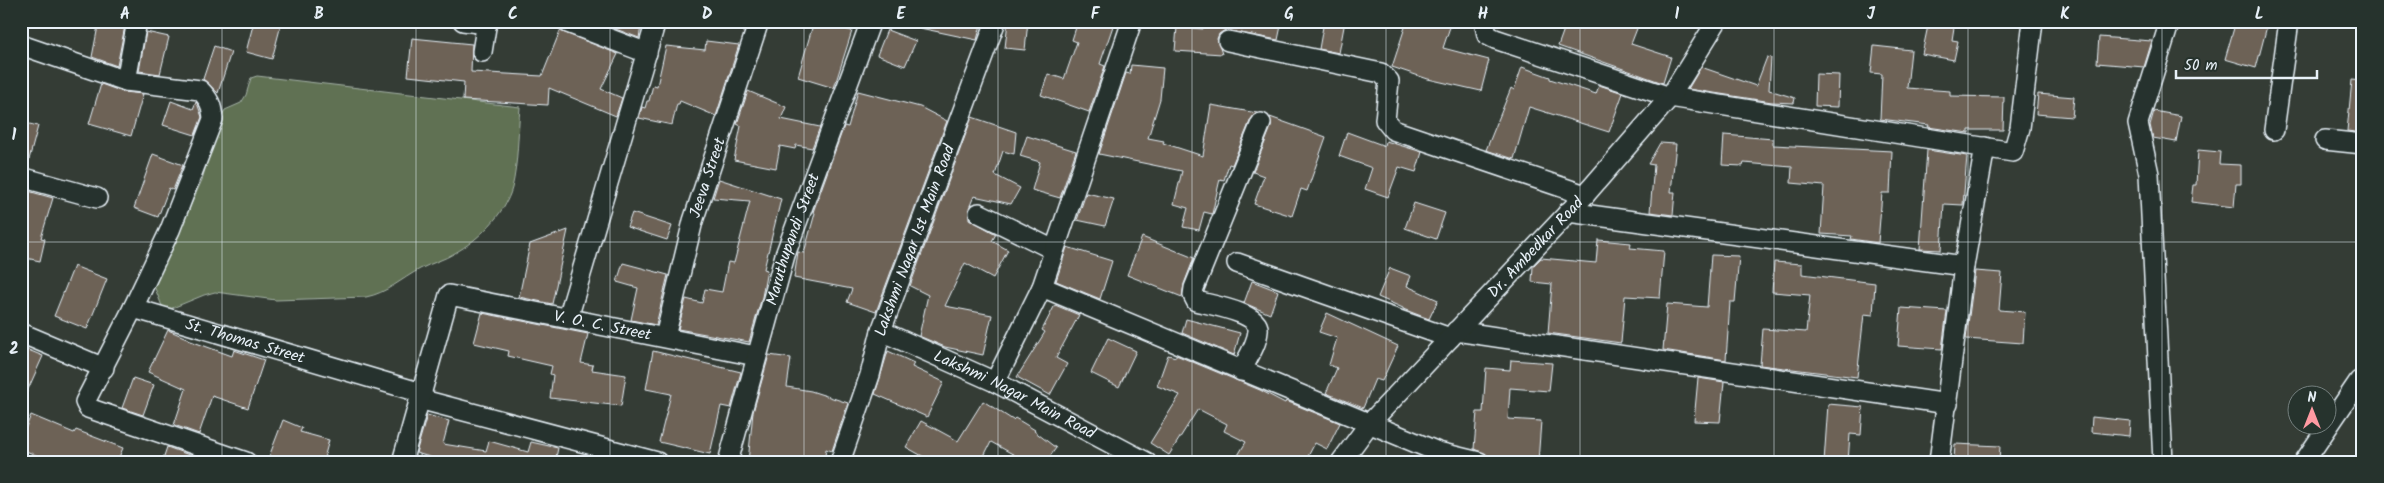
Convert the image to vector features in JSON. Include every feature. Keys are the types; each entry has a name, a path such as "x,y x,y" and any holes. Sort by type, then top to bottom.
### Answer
{"street":[{"path":"126,81 137,21"},
{"path":"463,21 487,22 482,52"},
{"path":"568,318 656,21"},
{"name":"Jeeva Street","path":"665,337 693,221 759,21"},
{"name":"Maruthupandi Street","path":"728,462 785,255 871,21"},
{"name":"Lakshmi Nagar 1st Main Road","path":"840,462 870,375 881,331 996,21"},
{"path":"995,382 1042,287 1132,21"},
{"path":"1484,21 1487,34 1496,39 1670,97 2013,152 2020,128 2033,21"},
{"name":"Dr. Ambedkar Road","path":"1340,462 1369,424 1585,196 1670,97 1717,21"},
{"path":"2163,462 2149,174 2138,123 2170,21"},
{"path":"2274,130 2289,21"},
{"path":"568,23 647,53"},
{"path":"1228,41 1381,73 1390,81 1386,120 1392,130 1585,196"},
{"path":"21,45 126,81 200,90 208,98 212,107 213,119 170,230 86,402 88,408 208,455 246,462"},
{"path":"1241,370 1256,339 1259,330 1257,322 1250,316 1196,302 1193,295 1194,288 1261,123"},
{"path":"2325,140 2363,144"},
{"path":"1939,462 1948,404 1964,266 1985,147"},
{"path":"21,177 97,198"},
{"path":"1568,212 1964,266"},
{"path":"979,213 1054,250"},
{"path":"1237,263 1453,334 1948,404"},
{"path":"1042,287 1438,452 1479,462"},
{"name":"V. O. C. Street","path":"420,396 449,295 756,356"},
{"name":"St. Thomas Street","path":"133,308 420,396 657,462"},
{"name":"Lakshmi Nagar Main Road","path":"881,331 995,382 1137,459"},
{"path":"21,333 104,368"},
{"path":"2304,462 2359,380 2363,382"},
{"path":"402,462 420,396"}],"green space":[{"path":"257,76 520,107 516,169 508,198 497,217 464,248 420,269 374,295 366,297 276,300 215,292 170,309 162,306 154,286 202,180 218,123 225,110 241,103 246,95 251,78"}],"building":[{"path":"99,21 126,21 117,66 92,57"},
{"path":"254,21 282,21 272,59 246,52"},
{"path":"595,21 642,21 639,38"},
{"path":"814,21 852,31 834,88 798,77"},
{"path":"921,21 982,21 977,40 920,28"},
{"path":"1008,21 1028,21 1025,50 1005,48"},
{"path":"1078,21 1099,21 1113,26 1100,64 1105,66 1089,112 1041,95 1048,74 1064,79 1077,42 1072,40"},
{"path":"1209,21 1282,21 1278,40 1225,30 1219,34 1217,39 1222,54 1175,51 1177,27 1203,29 1203,25 1209,25"},
{"path":"1324,21 1345,21 1339,53 1319,49"},
{"path":"1407,21 1452,21 1443,48 1489,60 1481,91 1428,79 1392,67"},
{"path":"1567,21 1626,21 1638,26 1631,44 1671,57 1663,83 1558,46"},
{"path":"1929,21 1955,21 1952,40 1958,41 1954,60 1922,54"},
{"path":"2236,21 2250,21 2267,26 2256,68 2225,59"},
{"path":"887,30 916,41 905,66 877,55"},
{"path":"560,31 618,54 601,89 622,98 616,116 549,88 548,105 463,100 464,82 408,76 412,38 472,44 471,72 542,76"},
{"path":"146,32 169,37 160,74 139,71"},
{"path":"2099,37 2152,41 2144,67 2097,63"},
{"path":"706,41 739,45 716,116 680,101 677,104 672,125 639,118 642,107 645,108 647,101 649,101 653,85 657,86 666,46 705,50"},
{"path":"214,46 231,52 218,93 203,79"},
{"path":"1874,46 1911,50 1907,88 1950,91 1950,96 2004,97 2003,130 1969,130 1969,133 1928,127 1929,125 1880,119 1882,74 1871,73"},
{"path":"1767,57 1771,58 1769,90 1795,98 1794,103 1772,102 1688,89 1701,67 1756,86"},
{"path":"1131,65 1163,68 1160,99 1148,138 1164,141 1163,143 1203,156 1211,105 1257,113 1251,119 1232,165 1229,164 1224,180 1220,179 1212,214 1204,212 1199,230 1183,227 1188,208 1174,204 1182,171 1099,154 1126,73 1130,74"},
{"path":"1522,67 1550,77 1550,79 1596,94 1599,85 1623,93 1609,132 1529,107 1514,159 1486,150 1511,88 1514,90"},
{"path":"1816,74 1839,75 1838,107 1815,106"},
{"path":"2352,80 2363,81 2363,133 2347,131"},
{"path":"101,84 123,92 143,94 131,136 89,124"},
{"path":"748,91 786,107 781,119 820,127 812,148 796,145 795,149 780,146 776,168 734,160 741,126 737,124"},
{"path":"858,91 920,107 947,121 876,312 847,302 852,289 794,278 798,252 804,253 815,213 813,212 844,126 848,127"},
{"path":"2038,94 2074,97 2072,117 2036,114"},
{"path":"171,101 193,109 197,103 202,117 195,135 163,125"},
{"path":"2154,111 2181,116 2176,142 2153,138 2150,125"},
{"path":"972,117 1016,132 1014,154 1003,151 995,175 1020,188 1011,204 974,196 969,208 969,219 996,234 992,241 1008,250 993,278 965,263 945,306 992,315 983,355 945,347 919,336 928,295 910,286"},
{"path":"1270,117 1326,137 1307,191 1301,189 1292,216 1254,204 1264,176 1253,172 1271,127"},
{"path":"21,122 38,126 27,167 21,166"},
{"path":"1347,132 1385,146 1386,141 1422,152 1416,172 1399,167 1388,197 1365,189 1372,168 1339,156"},
{"path":"1724,135 1773,139 1773,145 1892,151 1890,193 1882,193 1878,243 1851,239 1852,236 1821,234 1824,186 1791,183 1792,167 1744,163 1743,166 1722,165"},
{"path":"1027,136 1076,151 1060,198 1032,190 1040,162 1020,156"},
{"path":"1660,143 1676,144 1671,192 1675,192 1673,215 1650,212 1654,165 1648,164"},
{"path":"1927,150 1967,156 1963,205 1944,204 1941,250 1920,249"},
{"path":"2198,150 2220,152 2219,164 2241,165 2241,184 2236,184 2234,207 2191,202 2193,185 2196,185"},
{"path":"153,154 183,165 173,190 169,188 158,217 134,208"},
{"path":"719,179 781,199 764,269 767,270 762,297 749,342 678,329 686,299 702,303 705,289 722,292 728,262 734,263 750,201 713,198"},
{"path":"28,191 53,198 41,238 45,239 40,261 21,257 21,216"},
{"path":"1086,193 1114,199 1105,226 1077,220"},
{"path":"1414,203 1445,213 1436,239 1405,228"},
{"path":"632,213 672,226 667,240 627,227"},
{"path":"568,230 552,304 519,297 530,244"},
{"path":"1142,237 1194,258 1184,284 1182,297 1127,275"},
{"path":"1598,240 1631,243 1630,248 1664,251 1660,298 1625,296 1621,343 1548,333 1552,284 1532,282 1533,266 1541,258 1596,263"},
{"path":"1067,247 1112,261 1100,299 1056,281"},
{"path":"1711,255 1739,256 1735,302 1730,302 1726,360 1663,350 1667,304 1707,307"},
{"path":"1774,262 1802,264 1802,274 1875,283 1873,315 1864,314 1857,377 1760,365 1763,329 1806,332 1810,295 1772,292"},
{"path":"623,263 668,275 656,325 631,320 638,288 617,282"},
{"path":"74,266 107,279 87,329 54,316"},
{"path":"1390,268 1411,276 1407,286 1438,300 1429,319 1378,297"},
{"path":"1975,271 2002,273 1999,310 2025,312 2023,343 1966,339"},
{"path":"1252,281 1278,291 1270,314 1244,303"},
{"path":"1055,305 1079,315 1056,358 1067,364 1050,395 1017,377 1045,332 1042,330"},
{"path":"1901,308 1947,311 1942,349 1898,346"},
{"path":"482,313 588,334 581,363 593,365 592,370 626,375 621,406 550,398 553,375 550,374 552,366 508,356 509,351 474,343"},
{"path":"1327,313 1398,346 1382,381 1375,379 1363,408 1326,393 1337,368 1329,365 1337,338 1319,332"},
{"path":"1186,319 1240,333 1234,355 1182,333"},
{"path":"168,330 188,340 232,356 234,350 264,360 248,408 212,396 199,434 174,425 186,389 148,372"},
{"path":"1108,338 1136,351 1119,387 1091,373"},
{"path":"21,347 43,356 21,405"},
{"path":"653,351 741,372 731,408 721,406 710,454 659,442 671,394 646,389"},
{"path":"888,351 914,363 912,367 944,382 927,417 875,394"},
{"path":"769,355 791,358 787,387 811,391 848,403 832,451 826,449 824,462 748,462 753,412"},
{"path":"1168,355 1176,357 1176,355 1260,390 1285,403 1286,401 1340,423 1327,449 1315,443 1305,462 1234,462 1246,442 1224,431 1227,424 1198,409 1169,455 1150,443 1180,395 1157,386"},
{"path":"1511,360 1552,363 1549,391 1510,388 1508,419 1541,421 1538,462 1508,462 1508,459 1489,457 1474,449 1477,412 1483,412 1486,368 1510,370"},
{"path":"133,378 154,385 143,415 122,408"},
{"path":"1698,378 1724,382 1720,422 1694,421"},
{"path":"983,401 1013,420 1015,418 1035,430 1056,448 1046,462 1027,462 991,442 981,462 933,462 906,447 921,421 958,441"},
{"path":"1828,404 1863,407 1861,435 1850,434 1848,462 1824,462"},
{"path":"31,415 74,433 76,430 123,448 117,462 53,462 21,449 21,439"},
{"path":"427,415 449,421 443,444 486,451 489,441 528,452 531,442 558,448 555,462 447,462 416,453"},
{"path":"2092,417 2130,421 2129,436 2091,432"},
{"path":"283,420 302,428 300,432 329,440 323,462 267,462"},
{"path":"1955,444 2000,446 1999,462 1954,462"},
{"path":"167,447 192,456 190,462 162,462"}]}
